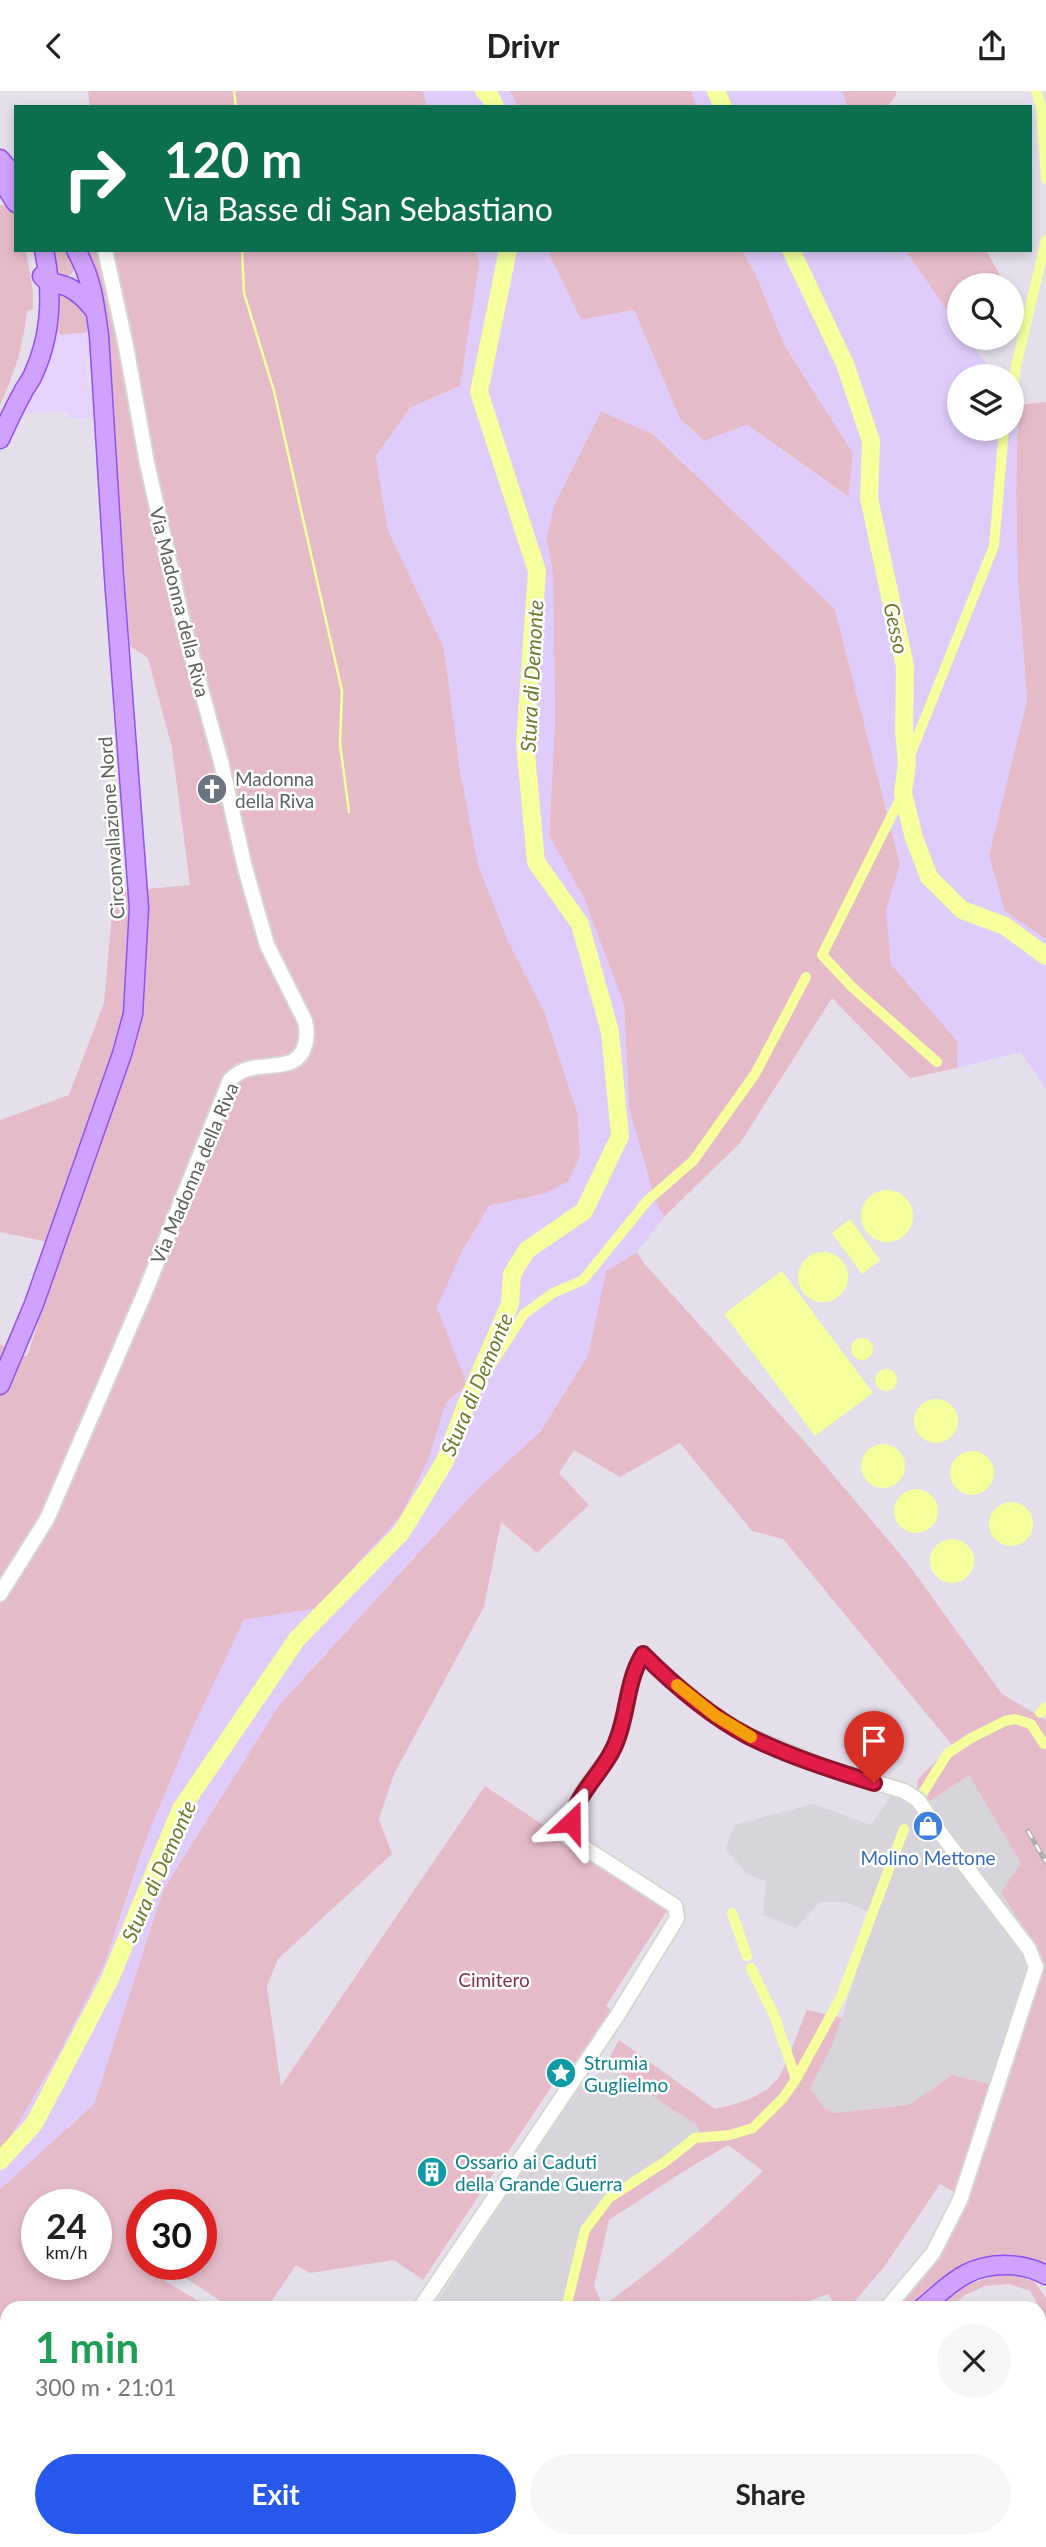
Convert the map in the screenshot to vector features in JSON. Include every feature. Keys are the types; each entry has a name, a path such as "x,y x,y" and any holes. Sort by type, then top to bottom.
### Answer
{"main road":[{"path":"7,169 14,195"},
{"path":"35,252 50,279 85,298 95,311"},
{"path":"0,439 33,376 43,345 49,316 50,279 44,252"},
{"path":"50,279 73,280 79,257"},
{"name":"Circonvallazione Nord","path":"0,1385 34,1304 122,1054 133,1014 137,974 139,908 95,296 79,257"},
{"path":"931,2301 965,2274 983,2269 1002,2265 1026,2268 1046,2275"}],"street":[{"name":"Via Madonna della Riva","path":"0,1594 47,1519 145,1292 230,1080 235,1075 261,1065 288,1063 307,1044 305,1021 267,945 245,868 221,762 183,623 147,463 105,252"},
{"path":"578,1842 572,1828 573,1812 577,1801 603,1767 619,1737 633,1675 643,1654 662,1673 716,1716 747,1735 830,1769 904,1791 918,1800 1029,1949 1036,1967 960,2200 933,2253 893,2301"},
{"path":"425,2301 617,2016 677,1918 675,1906 557,1830"}],"shaded area":[{"path":"51,328 62,335 91,332 92,357 86,358 88,389 94,389 97,419 67,418 67,412 54,411 20,414 29,395 39,389 50,356"},
{"path":"887,1190 897,1192 905,1198 911,1206 911,1226 905,1234 897,1240 887,1242 877,1240 869,1234 863,1226 861,1216 863,1206 869,1198 877,1192"},
{"path":"850,1219 880,1260 862,1274 832,1233"},
{"path":"813,1253 833,1253 847,1267 847,1287 833,1301 813,1301 799,1287 799,1267"},
{"path":"782,1271 873,1393 815,1436 724,1314"},
{"path":"862,1338 870,1341 873,1349 870,1357 862,1360 854,1357 851,1349 854,1341"},
{"path":"886,1369 894,1372 897,1380 894,1388 886,1391 878,1388 875,1380 878,1372"},
{"path":"936,1399 945,1400 952,1405 957,1412 957,1430 952,1437 945,1442 936,1443 927,1442 920,1437 915,1430 914,1421 915,1412 920,1405 927,1400"},
{"path":"883,1444 892,1445 899,1450 904,1457 904,1475 899,1482 892,1487 883,1488 874,1487 867,1482 862,1475 861,1466 862,1457 867,1450 874,1445"},
{"path":"972,1451 981,1452 988,1457 993,1464 993,1482 988,1489 981,1494 972,1495 963,1494 956,1489 951,1482 950,1473 951,1464 956,1457 963,1452"},
{"path":"916,1489 925,1490 932,1495 937,1502 937,1520 932,1527 925,1532 916,1533 907,1532 900,1527 895,1520 894,1511 895,1502 900,1495 907,1490"},
{"path":"1011,1502 1020,1503 1027,1508 1032,1515 1032,1533 1027,1540 1020,1545 1011,1546 1002,1545 995,1540 990,1533 989,1524 990,1515 995,1508 1002,1503"},
{"path":"952,1539 961,1540 968,1545 973,1552 973,1570 968,1577 961,1582 952,1583 943,1582 936,1577 931,1570 930,1561 931,1552 936,1545 943,1540"},
{"path":"969,1774 1021,1863 1001,1893 1033,1941 1040,1968 1001,2090 989,2084 952,2075 909,2105 835,2113 825,2109 810,2088 831,2048 874,1914 846,1902 820,1902 796,1928 763,1915 766,1881 747,1874 726,1849 734,1825 813,1804 871,1825 893,1792 928,1803"},
{"path":"607,2063 696,2124 703,2138 610,2199 588,2228 570,2301 438,2301 577,2087 589,2085"}],"green space":[{"path":"88,91 423,91 426,105 90,105"},
{"path":"509,91 691,91 696,105 518,105"},
{"path":"842,91 896,91 896,96 889,105 846,105"},
{"path":"0,205 12,205 14,252 26,252 33,309 27,311 18,359 0,405"},
{"path":"49,252 69,252 75,265 72,274 61,278 55,276"},
{"path":"81,252 476,252 480,262 460,386 410,408 376,456 388,530 444,648 461,776 508,941 545,1013 578,1115 580,1156 569,1181 547,1193 489,1206 437,1307 468,1385 446,1403 429,1458 401,1516 316,1609 244,1620 143,1848 105,1963 56,2059 10,2138 0,2149 0,1344 27,1357 63,1245 0,1232 0,1120 69,1095 104,1003 114,892 190,885 172,748 148,658 130,646 113,423"},
{"path":"549,252 743,252 755,273 785,346 853,453 849,497 747,425 704,441 680,419 634,310 581,320"},
{"path":"906,252 987,252 999,273 947,273 947,311"},
{"path":"69,294 87,308 91,332 62,335 51,328 53,300"},
{"path":"1046,402 1046,939 1004,911 989,855 1027,700 1018,584 1016,494 1017,441 1024,441 1024,404"},
{"path":"601,411 653,434 835,609 900,864 887,908 891,964 958,1042 957,1068 910,1078 832,998 740,1143 664,1217 655,1201 629,1107 624,1005 584,899 549,836 555,721 553,574 546,538 555,503"},
{"name":"Cimitero","path":"637,1252 906,1561 1002,1694 1046,1720 1046,2266 1004,2259 927,2301 895,2301 966,2199 940,2184 884,2267 855,2301 833,2301 828,2294 809,2301 610,2301 686,2241 763,2171 728,2145 609,2220 594,2286 601,2301 570,2301 588,2228 610,2199 703,2138 696,2124 607,2063 619,2040 715,2109 750,2099 773,2084 786,2063 807,2010 842,2018 831,2048 810,2088 825,2109 835,2113 909,2105 952,2075 989,2084 977,2125 992,2126 1040,1968 1033,1941 1001,1893 1021,1863 969,1775 927,1803 916,1792 918,1779 952,1745 783,1539 752,1531 680,1443 620,1477 574,1450 559,1473 589,1505 537,1553 501,1522 484,1607 394,1774 379,1819 392,1854 278,1959 267,1986 281,2086 485,1786 668,1909 606,2006 613,2012 569,2076 561,2072 423,2280 394,2260 310,2273 296,2265 272,2301 220,2301 189,2280 217,2280 217,2189 126,2189 126,2280 164,2280 198,2301 0,2301 0,2189 94,2104 163,1890 279,1705 476,1490 540,1432 588,1355 606,1271"},
{"path":"1003,2273 1034,2281 1046,2301 1036,2301 1030,2291 1009,2284 985,2286 958,2301 942,2301 958,2288"}],"sand":[{"path":"423,91 509,91 518,105 426,105"},
{"path":"691,91 842,91 846,105 696,105"},
{"path":"476,252 549,252 581,320 634,310 680,419 703,441 747,425 848,497 853,453 785,346 755,273 743,252 906,252 947,311 947,350 975,350 987,364 947,364 947,441 1017,441 1018,584 1027,700 989,855 1005,911 1046,939 1046,1089 1021,1052 957,1068 958,1042 891,964 886,911 900,864 835,609 653,434 601,411 555,503 546,538 553,574 555,721 549,836 584,898 624,1005 629,1107 655,1201 664,1217 637,1252 606,1271 588,1355 540,1432 476,1490 279,1705 163,1890 94,2104 0,2189 0,2149 10,2138 56,2059 105,1963 150,1829 191,1731 244,1620 317,1608 401,1516 429,1458 446,1403 467,1385 437,1307 462,1251 489,1206 547,1193 569,1181 580,1156 578,1115 545,1013 508,941 478,865 461,776 444,648 388,530 376,456 410,408 460,386 480,262"}],"waterway":[{"path":"234,91 236,105"},
{"name":"Stura di Demonte","path":"484,91 494,105"},
{"name":"Gesso","path":"716,91 722,105"},
{"path":"1036,91 1041,106 1046,179"},
{"path":"1016,364 1046,240"},
{"path":"242,252 244,293 274,391 342,691 340,744 349,812"},
{"name":"Stura di Demonte","path":"0,2161 34,2124 109,1981 181,1809 297,1639 401,1533 445,1461 510,1304 512,1274 527,1250 584,1211 620,1136 610,1032 580,924 536,862 525,743 537,571 479,392 508,252"},
{"name":"Gesso","path":"792,252 845,364 871,441 869,498 905,666 904,731 907,763 903,793 914,838 929,877 962,910 1005,926 1046,956"},
{"path":"907,763 994,546 1003,441"},
{"path":"903,793 822,955 852,987 937,1062"},
{"path":"468,1400 524,1314 553,1293 583,1280 648,1200 693,1161 755,1074 806,977"},
{"path":"1040,1713 1046,1707"},
{"path":"921,1796 947,1754 1005,1721 1015,1719 1031,1724 1044,1744"},
{"path":"796,2079 841,1997 904,1829"},
{"path":"732,1913 747,1956"},
{"path":"568,2301 585,2230 609,2198 666,2161 695,2138 730,2135 753,2128 783,2098 796,2079 774,2015 751,1968"}],"railway":[{"path":"1028,1831 1046,1862"}],"slow traffic":[{"path":"677,1685 716,1716 751,1737"}],"place":[{"name":"Madonna della Riva","path":"212,789"},
{"name":"Molino Mettone","path":"928,1826"},
{"name":"Strumia Guglielmo","path":"561,2073"},
{"name":"Ossario ai Caduti della Grande Guerra","path":"432,2172"}],"route":[{"path":"571,1822 577,1801 603,1767 619,1737 633,1675 643,1654 662,1673 716,1716 747,1735 830,1769 874,1783"}]}
